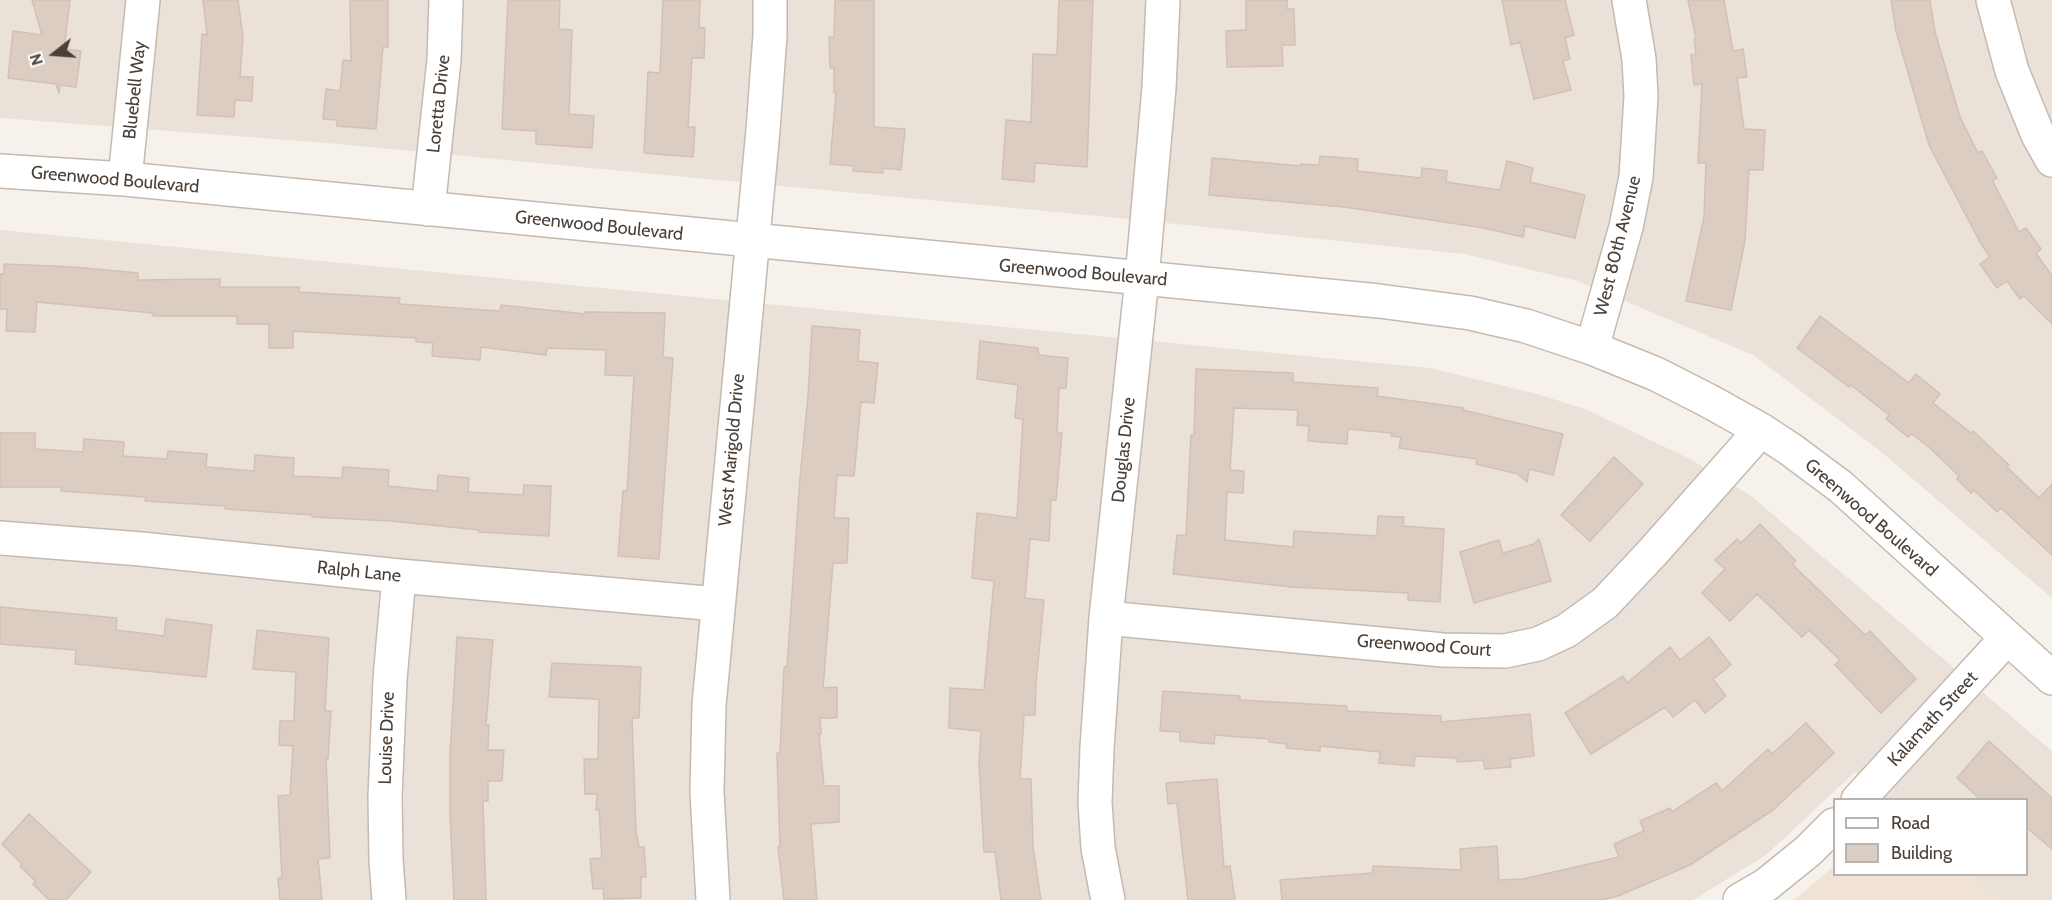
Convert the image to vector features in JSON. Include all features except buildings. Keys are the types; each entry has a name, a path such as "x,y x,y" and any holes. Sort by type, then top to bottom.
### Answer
{"street":[{"name":"Bluebell Way","path":"125,180 143,0"},
{"name":"Loretta Drive","path":"428,209 444,60 446,0"},
{"name":"West Marigold Drive","path":"714,900 707,792 710,705 770,35 770,0"},
{"name":"Douglas Drive","path":"1108,900 1098,848 1095,802 1107,618 1142,278 1159,88 1163,0"},
{"name":"West 80th Avenue","path":"1592,348 1626,227 1636,177 1641,96 1639,59 1629,0"},
{"path":"1993,0 2012,71 2047,141"},
{"name":"Greenwood Boulevard","path":"0,171 125,180 1379,301 1470,313 1526,326 1592,348 1656,374 1709,400 1761,430 1841,487 2052,678"},
{"name":"Greenwood Court","path":"1107,618 1443,650 1505,651 1538,644 1566,631 1605,603 1653,553 1761,430"},
{"name":"Ralph Lane","path":"0,538 141,549 399,576 718,604"},
{"name":"Louise Drive","path":"390,900 386,860 385,797 390,680 399,576"},
{"name":"Kalamath Street","path":"1860,798 2007,638"},
{"path":"1740,900 1766,885 1808,851 1833,826"}],"shaded area":[{"path":"0,0 2052,0 2052,598 1879,450 1753,355 1578,281 1464,254 1109,217 327,143 0,118"},
{"path":"0,230 1430,368 1537,394 1585,409 1690,459 1751,496 2052,751 2052,900 1998,900 1971,876 2028,876 2028,798 1886,798 1855,772 1766,855 1693,900 0,900"},
{"path":"1833,867 1833,876 1971,876 1998,900 1794,900"}]}
